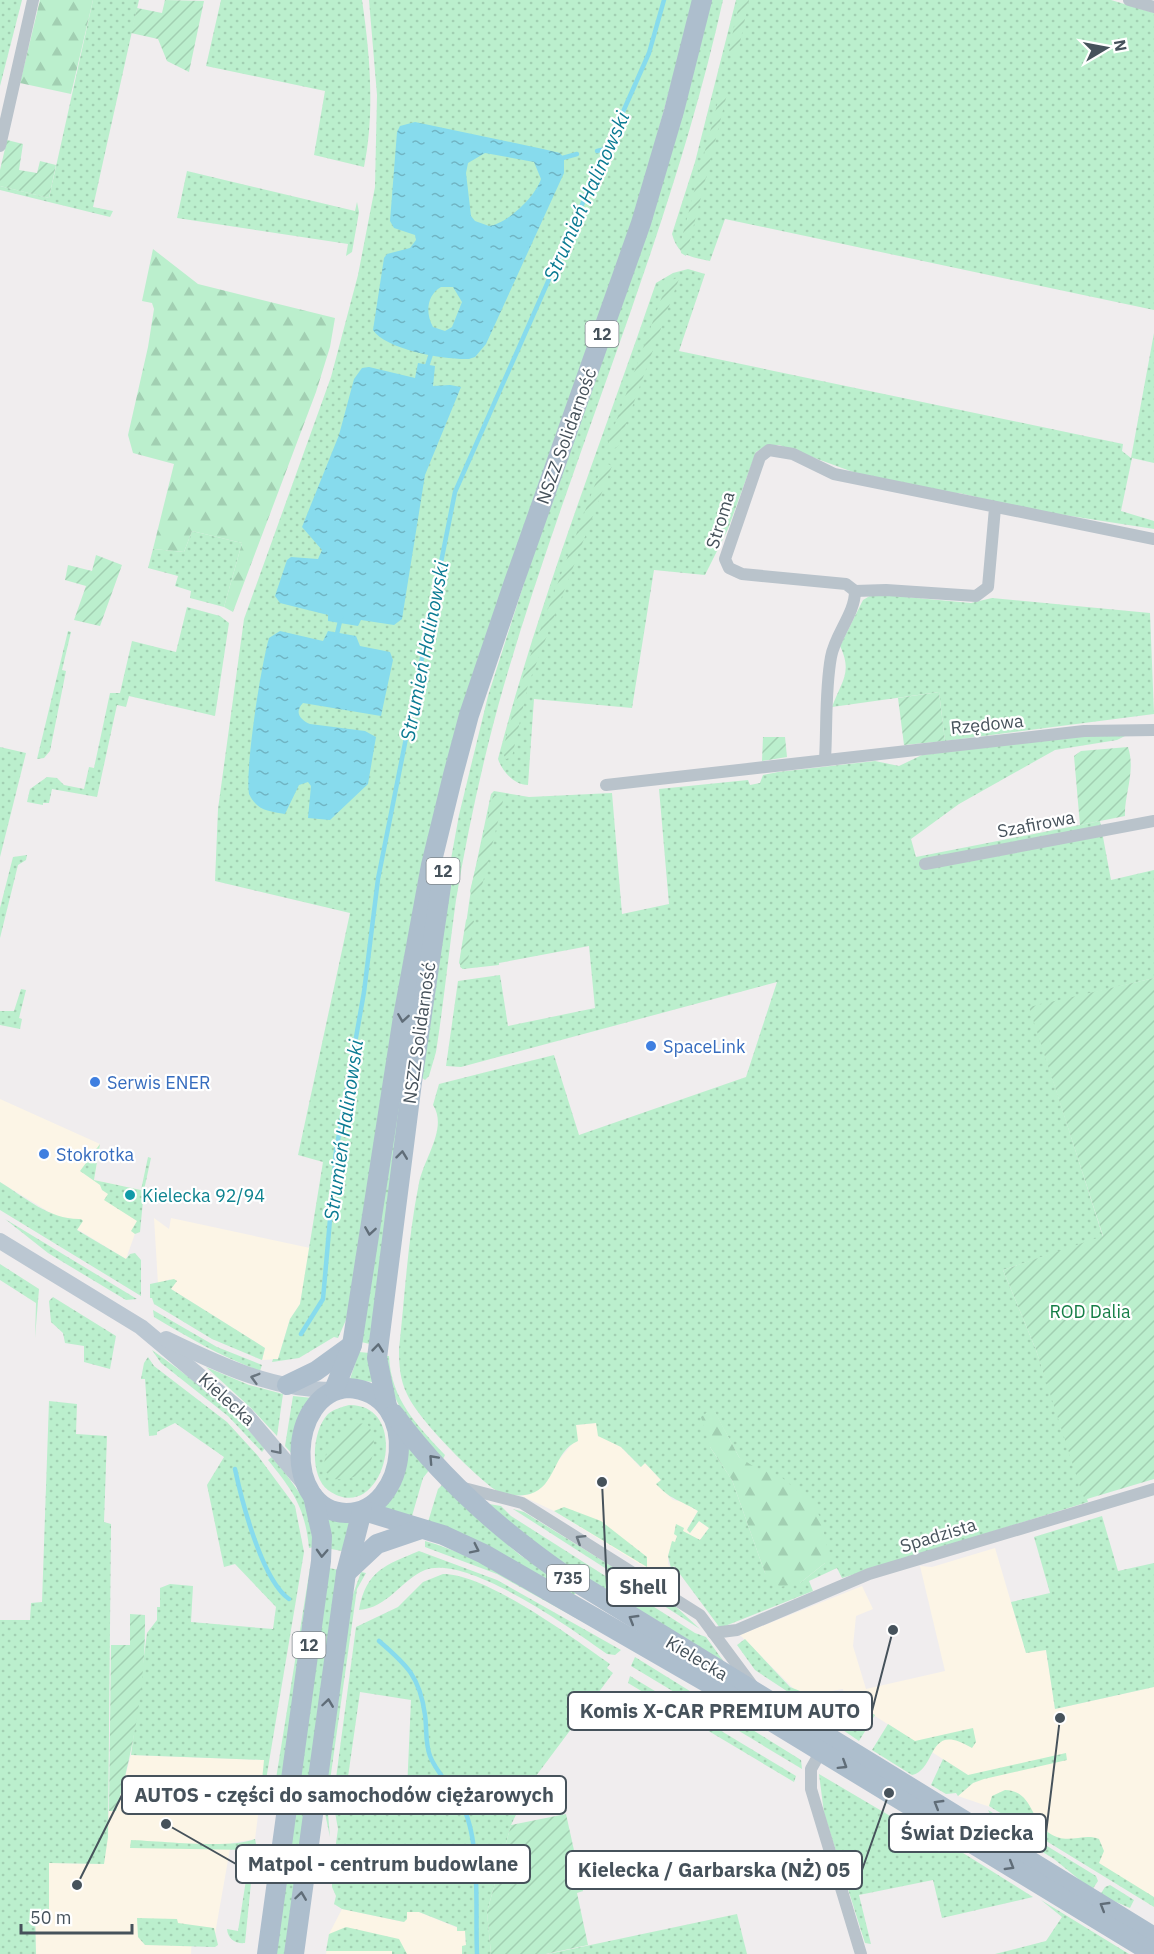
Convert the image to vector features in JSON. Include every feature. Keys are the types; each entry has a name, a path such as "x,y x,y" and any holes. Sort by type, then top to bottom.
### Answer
{"main road":[{"name":"NSZZ Solidarność","path":"334,1390 352,1345 403,1017 431,865 469,715 641,223 674,111 702,0"},
{"name":"NSZZ Solidarność","path":"391,1410 377,1358 411,1082 444,869 488,663"},
{"name":"Kielecka","path":"0,1241 141,1327 240,1373 287,1385 334,1390"},
{"name":"Kielecka","path":"141,1327 238,1407 267,1436 308,1489"},
{"path":"287,1385 316,1371 352,1345"},
{"name":"735","path":"334,1390 359,1389 391,1410"},
{"name":"12","path":"267,1954 321,1561 322,1536 308,1489 301,1449 307,1422 318,1400 334,1390"},
{"name":"Kielecka","path":"391,1410 458,1485 523,1547 562,1574 1154,1937"},
{"name":"12","path":"294,1954 346,1573 363,1511 377,1503 392,1480 398,1437 391,1410"},
{"name":"735","path":"308,1489 330,1510 344,1513 363,1511"},
{"name":"Kielecka","path":"363,1511 421,1529 484,1554 632,1637 1154,1954"},
{"path":"346,1573 377,1544 421,1529"}],"street":[{"path":"0,146 33,0"},
{"path":"1129,0 1154,7"},
{"name":"Stroma","path":"995,508 988,587 976,596 886,590 855,591 846,584 742,574 729,568 726,564 726,552 763,452 783,450 834,474 1154,539"},
{"path":"825,760 831,657 842,624 853,604 855,591"},
{"name":"Rzędowa","path":"606,785 1084,731 1154,730"},
{"name":"Szafirowa","path":"925,864 1154,821"},
{"path":"458,1485 474,1492 522,1503 700,1615 750,1682 773,1704"},
{"name":"Spadzista","path":"713,1633 737,1630 869,1574 1154,1489"},
{"path":"725,1649 728,1637 737,1630"},
{"path":"821,1751 811,1769 811,1789 861,1954"}],"shaded area":[{"path":"0,1099 100,1144 94,1180 141,1190 138,1225 126,1259 0,1182"},
{"path":"154,1218 169,1229 171,1218 310,1248 300,1304 290,1319 278,1359 262,1360 265,1348 171,1289 170,1279 158,1284"},
{"path":"597,1423 605,1438 621,1447 640,1467 645,1463 661,1480 657,1484 673,1500 683,1502 698,1511 687,1529 690,1533 699,1521 709,1528 700,1540 675,1542 668,1556 668,1564 675,1575 646,1568 554,1511 522,1496 530,1494 573,1443 575,1425"},
{"path":"995,1548 1026,1653 1046,1649 1055,1709 1154,1687 1154,1907 996,1809 958,1796 973,1783 968,1775 845,1697 843,1689 810,1695 794,1689 740,1635 862,1586 873,1609 856,1616 853,1646 866,1689 945,1671 920,1566 932,1567"},
{"path":"131,1755 265,1760 255,1839 231,1843 215,1934 192,1935 191,1954 36,1954 35,1912 49,1912 49,1863 104,1864 109,1811 116,1811"},
{"path":"342,1909 404,1922 407,1912 419,1912 465,1931 466,1946 462,1946 462,1954 326,1954 329,1934"}],"green space":[{"path":"0,0 22,0 0,86"},
{"path":"40,0 93,0 71,94 20,83"},
{"path":"93,0 139,0 93,207 113,211 110,217 0,190 0,186 49,198"},
{"path":"165,0 204,1 189,72 167,61 158,39 131,33 137,8 162,13"},
{"path":"221,0 362,0 370,84 369,126 364,167 314,155 325,91 206,66"},
{"path":"369,0 694,0 633,223 478,669 346,1320 338,1338 334,1337 299,1358 272,1362 273,1359 278,1359 290,1319 300,1304 323,1162 298,1155 350,913 215,881 218,809 244,619 331,377 358,275 375,187 377,95"},
{"path":"710,0 723,0 676,174 649,259 559,514 497,711 477,792 456,900 436,1052 429,1076 425,1080 421,1077 439,925 459,815 488,696"},
{"path":"736,0 1111,0 1154,13 1154,310 725,219 710,261 681,251 672,234 695,162"},
{"path":"740,0 749,0 738,52 733,57 729,50"},
{"path":"725,89 727,94 686,256 681,253 680,245 720,94"},
{"path":"7,140 23,144 19,170 37,173 40,161 56,165 49,198 0,186 0,170"},
{"path":"187,171 355,211 357,202 359,212 352,252 346,256 348,244 177,218"},
{"path":"153,249 198,284 335,318 330,347 316,392 233,612 224,607 242,543 192,531 184,552 153,549 174,464 133,453 128,435 148,347 154,309 152,303 142,301"},
{"path":"688,269 705,274 679,351 1123,444 1122,451 1131,458 1154,333 1154,463 1132,458 1121,511 1154,521 1154,529 1032,510 959,493 949,495 864,476 779,445 769,445 756,452 728,529 705,575 654,570 632,708 534,699 528,785 518,783 509,777 498,759 552,579 656,283 673,273"},
{"path":"680,276 618,446 609,452 606,449 608,443 667,283"},
{"path":"608,464 612,466 528,685 512,757 506,759 502,752 525,670 602,466"},
{"path":"192,531 242,543 224,607 190,598 191,591 175,586 178,576 148,568 153,549 184,552"},
{"path":"96,555 122,565 100,626 74,620 86,586 65,580 68,565 92,571"},
{"path":"873,594 971,603 992,598 1150,613 1154,714 945,741 939,692 832,707 846,671 846,663 840,646 863,600"},
{"path":"187,607 220,616 229,623 215,716 129,696 126,707 117,705 97,797 52,789 49,803 43,803 43,805 27,802 30,789 47,777 57,778 64,785 84,789 89,767 94,768 110,693 120,693 132,641 176,652"},
{"path":"68,631 71,632 62,670 66,671 50,751 44,758 37,759"},
{"path":"939,692 945,741 904,745 898,698"},
{"path":"1127,735 1117,740 1055,750 959,804 911,839 916,857 1100,821 1111,880 1154,870 1154,978 1030,1008 1103,1237 1003,1270 1036,1350 1088,1502 842,1578 837,1568 809,1581 813,1591 720,1628 674,1566 671,1568 668,1556 672,1541 675,1542 677,1536 674,1534 676,1524 684,1528 683,1531 700,1540 709,1528 699,1521 690,1533 687,1530 698,1511 661,1489 656,1484 661,1480 645,1463 641,1467 621,1447 598,1436 596,1423 576,1425 578,1441 564,1453 550,1477 539,1490 526,1495 507,1494 494,1489 459,1458 422,1417 407,1394 403,1383 399,1349 409,1245 419,1183 434,1143 438,1123 433,1105 439,1084 554,1055 579,1135 746,1077 777,982 461,1067 446,1066 458,981 500,975 508,1026 595,1008 589,946 499,963 499,965 463,969 460,967 471,889 491,794 494,791 529,797 612,793 622,914 669,904 659,789 748,780 750,785 760,783 763,775 778,772 875,761 899,766 922,755 1075,736","holes":["713,1409 739,1457 823,1531 825,1563 800,1583 765,1573 732,1480 710,1447"]},
{"path":"763,737 785,737 787,757 762,761"},
{"path":"0,747 26,753 0,857"},
{"path":"1128,747 1131,765 1125,816 1080,825 1074,756 1081,751"},
{"path":"501,795 503,801 479,898 474,901 470,891 493,796"},
{"path":"27,855 26,860 18,865 0,938 0,908 13,857"},
{"path":"469,917 474,921 467,967 463,969 459,963 466,920"},
{"name":"ROD Dalia","path":"1154,978 1154,1479 1087,1499 1083,1496 1036,1350 1003,1270 1103,1236 1029,1007"},
{"path":"417,985 370,1344 361,1342"},
{"path":"21,989 26,990 19,1018 22,1019 20,1029 0,1025 0,1011 14,1011"},
{"path":"100,1144 94,1180 141,1190 148,1157 151,1158 144,1190 140,1232 135,1234 131,1231 137,1221 104,1200 108,1194 102,1190 100,1185 80,1171"},
{"path":"0,1182 49,1212 81,1219 83,1221 77,1230 126,1259 130,1254 135,1253 141,1260 141,1296 0,1210"},
{"path":"5,1219 137,1299 126,1300 48,1253"},
{"path":"0,1264 39,1289 35,1338 36,1303 0,1280"},
{"path":"174,1279 177,1281 171,1289 265,1348 262,1360 212,1339 154,1304 150,1298 150,1284"},
{"path":"53,1297 116,1336 110,1369 84,1362 84,1346 65,1343 63,1333 51,1322 49,1301"},
{"path":"153,1310 217,1347 262,1365 260,1371 180,1332 154,1317"},
{"path":"152,1350 226,1408 265,1448 262,1452 228,1416 161,1363"},
{"path":"359,1352 370,1353 372,1382 350,1379"},
{"path":"386,1356 389,1356 391,1372 400,1399 407,1411 445,1455 443,1459 404,1416 393,1393"},
{"path":"148,1357 154,1366 227,1422 258,1456 295,1506 304,1552 264,1792 261,1791 264,1760 131,1755 147,1633 157,1620 160,1588 170,1584 193,1586 191,1622 273,1629 276,1607 235,1564 224,1567 207,1485 224,1457 175,1423 157,1432 157,1435 149,1436 145,1379 141,1379 144,1363"},
{"path":"206,1367 249,1385 283,1394 277,1436 251,1408"},
{"path":"293,1396 312,1398 293,1455 285,1446"},
{"path":"49,1401 77,1404 76,1434 107,1436 104,1522 111,1524 108,1837 104,1864 49,1863 49,1912 35,1912 36,1954 0,1954 0,1620 30,1620 31,1603 42,1602"},
{"path":"349,1405 369,1410 381,1423 386,1442 384,1462 376,1480 364,1493 347,1498 328,1490 322,1483 315,1464 315,1453 316,1441 323,1421 330,1412"},
{"path":"713,1408 739,1457 756,1468 780,1476 813,1504 820,1517 830,1559 800,1583 780,1587 765,1573 732,1480 710,1447 701,1417"},
{"path":"354,1423 367,1424 371,1429 374,1450 370,1463 358,1475 347,1479 333,1479 324,1470 326,1456 337,1437"},
{"path":"407,1447 430,1469 423,1478 412,1516 383,1509 399,1488"},
{"path":"273,1456 306,1502 314,1547 309,1548 304,1521 296,1500 268,1460"},
{"path":"444,1483 488,1528 520,1555 576,1593 574,1595 428,1522 438,1489"},
{"path":"489,1504 501,1506 511,1516 695,1633 706,1637 724,1662 534,1546"},
{"path":"564,1507 601,1521 647,1557 647,1567 554,1511"},
{"path":"513,1509 524,1512 674,1605 700,1629"},
{"path":"1102,1516 1118,1571 1154,1563 1154,1687 1055,1709 1046,1650 1026,1653 1011,1602 1050,1593 1034,1537"},
{"path":"327,1519 353,1523 342,1551 331,1549"},
{"path":"425,1541 501,1572 619,1642 497,1574 425,1547"},
{"path":"419,1551 497,1580 621,1650 615,1655 607,1654 519,1597 466,1573 443,1568 425,1570 378,1604 359,1610 362,1597 372,1577 387,1565"},
{"path":"313,1567 282,1778 274,1791 310,1568"},
{"path":"329,1568 339,1570 285,1954 275,1954"},
{"path":"361,1572 366,1573 357,1589 327,1802 330,1837 323,1804 351,1600"},
{"path":"443,1574 482,1584 529,1609 574,1639 610,1664 607,1668 613,1673 533,1780 511,1825 487,1912 491,1954 462,1954 462,1946 466,1945 465,1931 457,1931 457,1927 419,1912 407,1912 407,1919 404,1922 342,1909 334,1904 336,1896 332,1887 332,1871 338,1829 333,1801 356,1627 398,1607 423,1582","holes":["360,1692 411,1700 407,1790 359,1783 347,1784"]},
{"path":"130,1614 145,1615 141,1690 133,1739 116,1811 109,1811 111,1645 130,1645"},
{"path":"745,1639 790,1687 810,1695 817,1711 755,1670 737,1645"},
{"path":"635,1657 801,1760 802,1769 631,1666"},
{"path":"630,1676 796,1776 794,1782 628,1683"},
{"path":"845,1697 875,1715 859,1741 834,1724 851,1719 853,1708 840,1698"},
{"path":"888,1724 915,1741 973,1728 976,1742 972,1748 957,1741 947,1740 940,1743 920,1771 912,1775 872,1750"},
{"path":"1066,1753 1067,1760 984,1779 973,1783 958,1796 956,1793 946,1794 931,1785 943,1759 968,1775"},
{"path":"819,1774 897,1820 928,1831 1033,1897 942,1918 933,1880 859,1895 871,1944 865,1943 824,1813"},
{"path":"1005,1790 1021,1795 1043,1827 1056,1837 1099,1839 1104,1851 1099,1863 1154,1897 1154,1907 989,1806 992,1796"},
{"path":"988,1810 1096,1876 1098,1881 1092,1890 1054,1859 994,1822"},
{"path":"566,1814 583,1891 577,1893 588,1945 546,1954 491,1954 487,1912 511,1825"},
{"path":"255,1839 256,1844 251,1850 130,1848 131,1840 230,1844"},
{"path":"242,1867 252,1873 245,1943 235,1942 230,1938 227,1929 238,1931 246,1880 235,1878 235,1875"},
{"path":"1110,1885 1134,1900 1130,1908 1100,1895 1105,1887"},
{"path":"1041,1900 1129,1954 995,1954 1046,1941 1062,1917"},
{"path":"737,1914 747,1954 548,1954"},
{"path":"137,1918 177,1919 178,1923 214,1928 218,1945 215,1947 145,1945 138,1937"},
{"path":"346,1927 399,1939 407,1954 392,1954 392,1951 326,1951 329,1934"}],"water":[{"path":"415,122 560,153 564,158 564,173 486,344 475,357 469,359 432,356 403,348 380,337 373,330 384,258 387,254 410,248 416,240 415,235 394,228 390,221 397,132 400,126","holes":["485,153 534,162 541,179 520,208 504,220 489,226 475,221 471,216 466,173 468,163","441,287 453,287 462,302 452,327 445,331 433,327 428,310 430,299"]},
{"path":"418,363 435,366 433,386 461,387 425,475 402,619 394,625 361,620 358,626 328,621 328,615 280,603 275,596 287,560 291,557 318,559 322,550 302,527 339,435 354,379 362,368 369,367 415,378"},
{"path":"280,631 323,641 328,631 356,636 360,646 390,652 393,660 381,716 303,703 300,706 299,715 310,724 365,731 376,737 368,784 330,820 308,818 311,786 308,782 299,785 285,814 260,807 249,794 251,740 262,670 269,638"}],"waterway":[{"name":"Strumień Halinowski","path":"301,1334 323,1299 336,1151 364,992 378,879 455,492 649,53 664,0"},
{"path":"597,151 606,149"},
{"path":"559,159 577,154"},
{"path":"426,369 432,351"},
{"path":"336,638 341,617"},
{"name":"Strumień Halinowski","path":"235,1469 254,1539 270,1575 289,1599"},
{"name":"Strumień Halinowski","path":"379,1641 405,1665 416,1681 423,1702 430,1756 437,1770 461,1802 469,1824 475,1860 477,1954"}],"place":[{"name":"SpaceLink","path":"651,1046"},
{"name":"Serwis ENER","path":"95,1082"},
{"name":"Stokrotka","path":"44,1154"},
{"name":"Kielecka 92/94","path":"130,1195"},
{"name":"Shell","path":"602,1482"},
{"name":"Komis X-CAR PREMIUM AUTO","path":"893,1630"},
{"name":"Świat Dziecka","path":"1060,1718"},
{"name":"Kielecka / Garbarska (NŻ) 05","path":"889,1793"},
{"name":"Matpol - centrum budowlane","path":"166,1824"},
{"name":"AUTOS - części do samochodów ciężarowych","path":"77,1885"}]}
